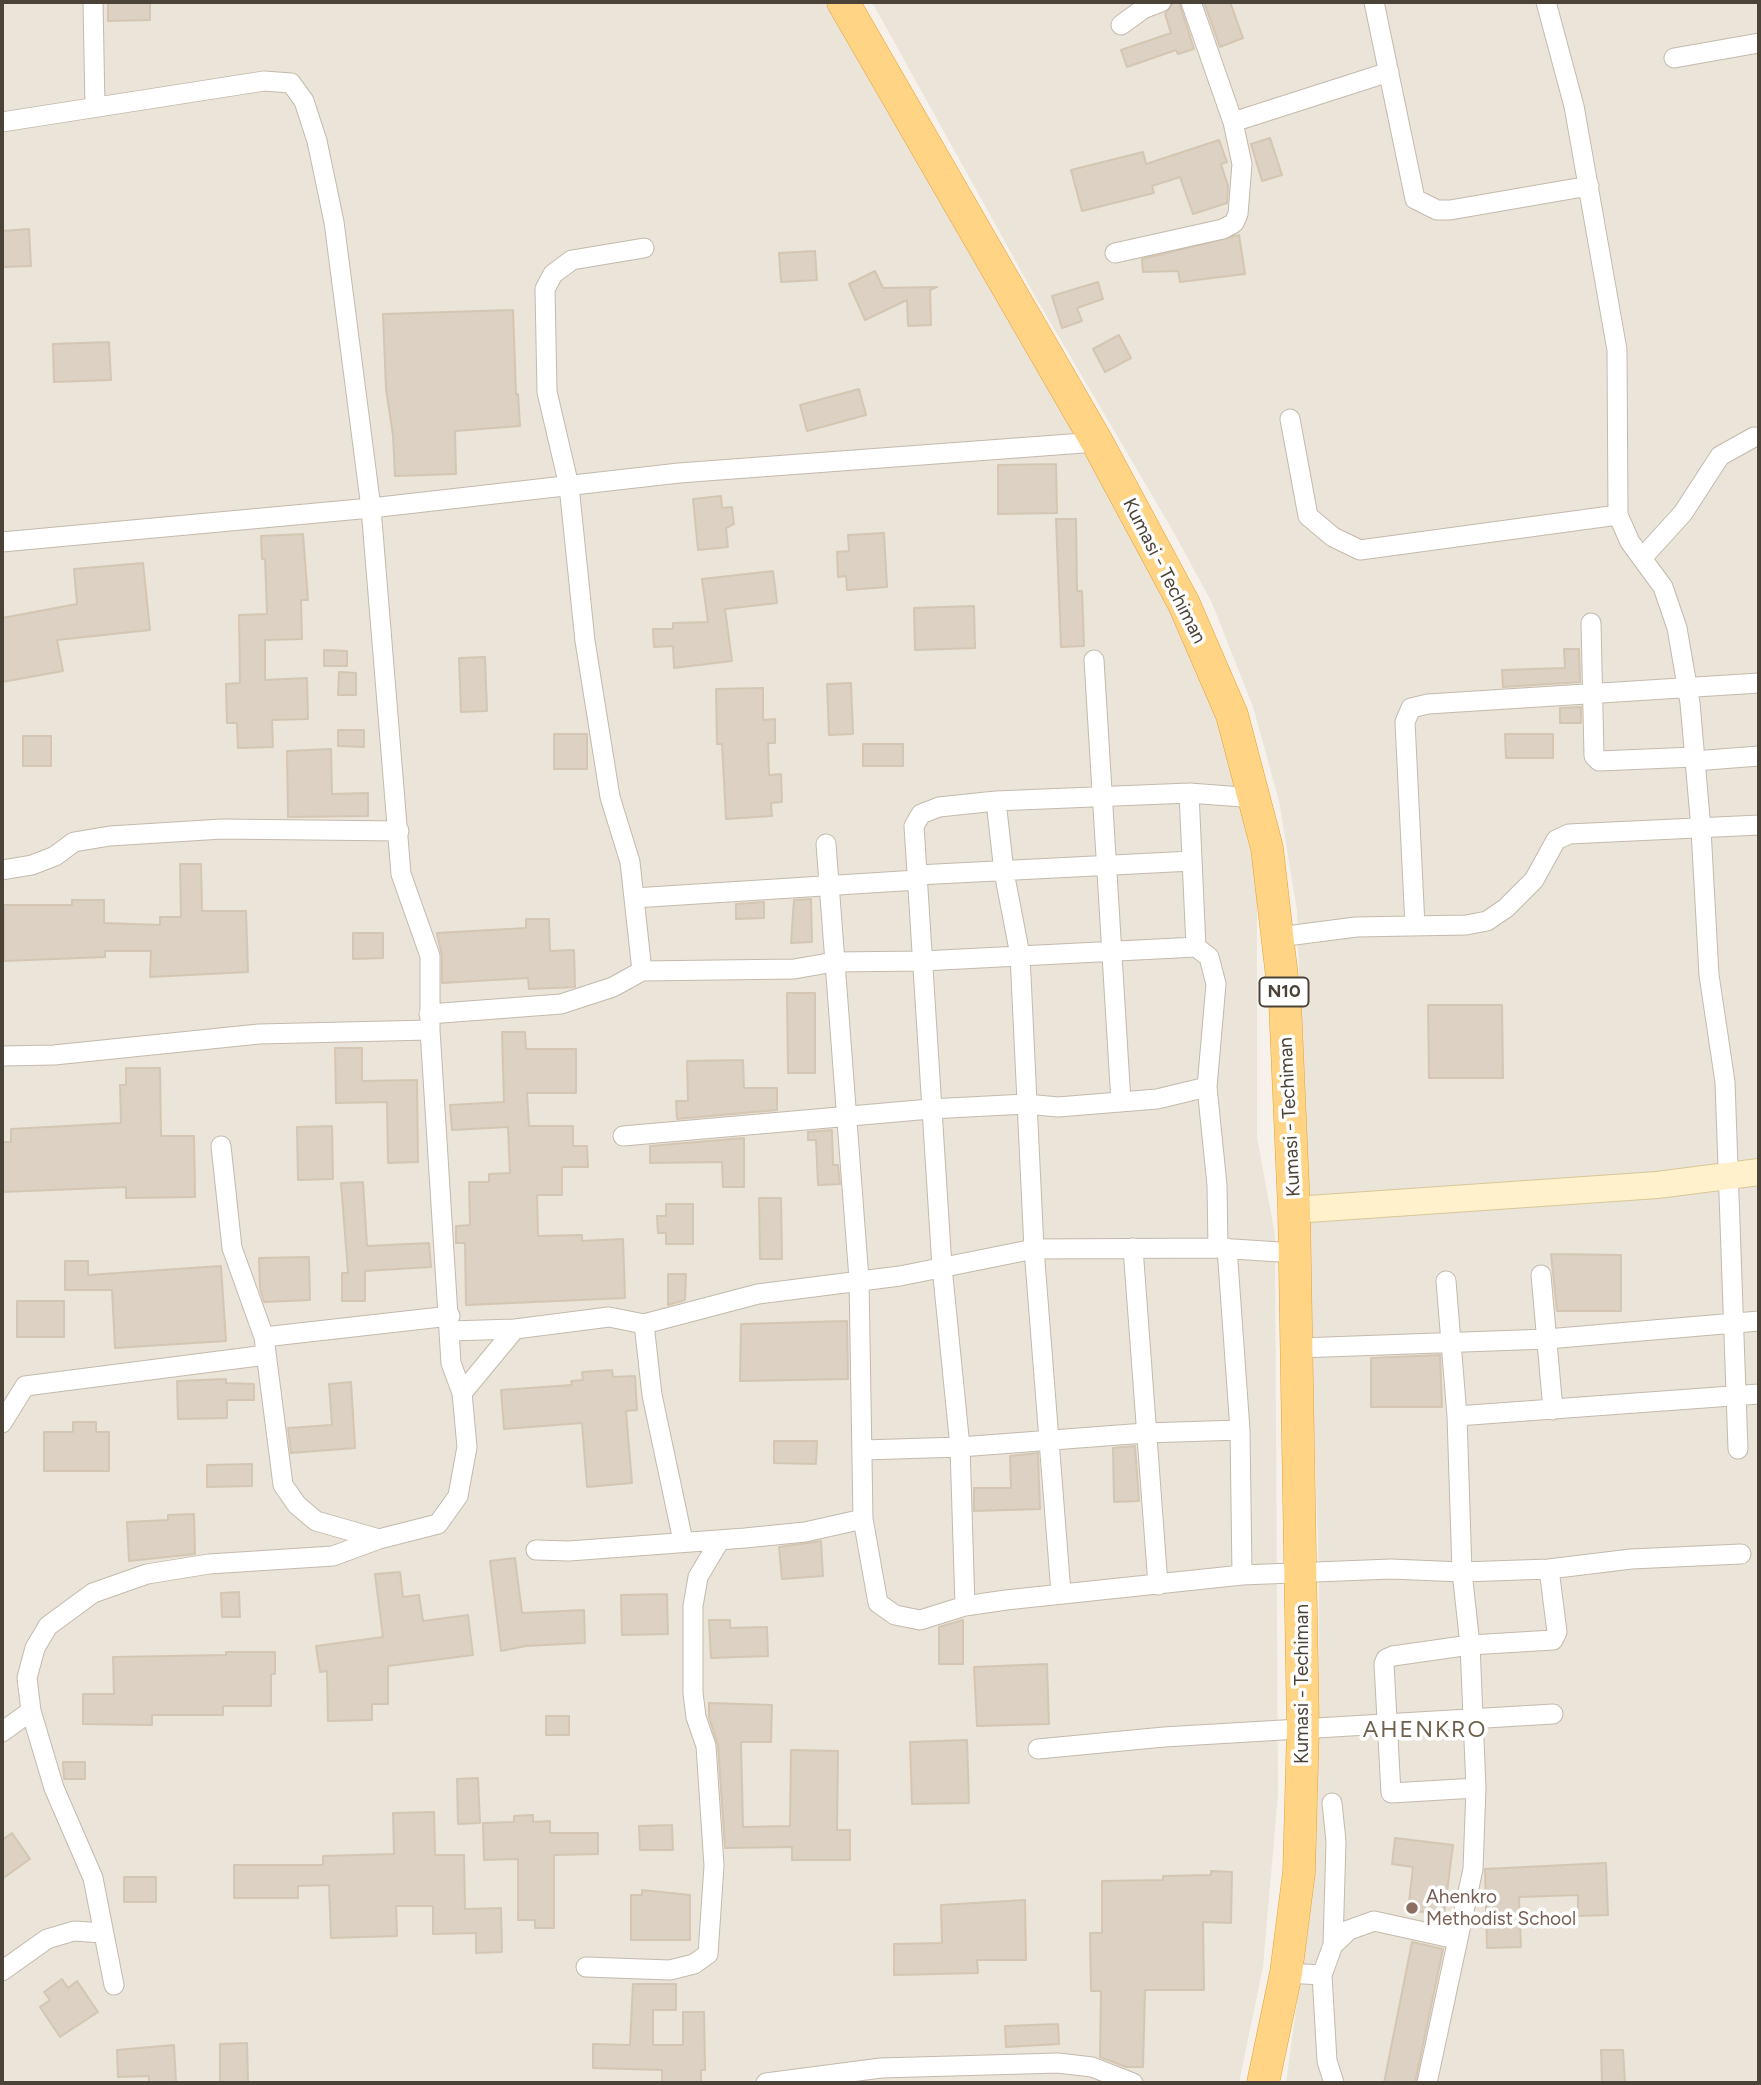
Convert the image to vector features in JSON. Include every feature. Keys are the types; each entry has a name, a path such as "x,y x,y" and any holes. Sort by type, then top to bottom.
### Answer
{"highway":[{"name":"Kumasi - Techiman","path":"843,2 1097,442 1184,604 1232,715 1267,848 1279,937 1294,1210 1299,1348 1303,1728 1299,1872 1286,1973 1263,2083"}],"main road":[{"path":"1294,1210 1657,1185 1759,1172"}],"street":[{"path":"93,2 95,107"},
{"path":"1121,25 1143,9 1161,2"},
{"path":"1115,253 1223,229 1234,223 1242,164 1233,122 1191,2"},
{"path":"1546,2 1574,106 1617,351 1618,515 1630,542 1663,587 1677,628 1687,689 1701,828 1709,975 1725,1082 1726,1176 1738,1395 1738,1449"},
{"path":"1380,3 1389,72 1415,200 1437,210 1450,210 1589,186"},
{"path":"1674,58 1759,43"},
{"path":"1233,122 1389,72"},
{"path":"2,122 264,81 291,83 304,101 317,141 334,222 371,508 401,874 430,956 429,1022 451,1363 462,1393 467,1447 458,1496 438,1524 379,1539 333,1556 209,1564 147,1574 93,1594 48,1626 35,1648 27,1678 31,1711 54,1788 93,1878 114,1985"},
{"path":"642,971 630,862 610,797 585,641 569,486 547,392 545,289 553,274 572,260 645,247"},
{"path":"1290,419 1308,516 1333,537 1360,550 1618,515"},
{"path":"1643,557 1683,513 1720,456 1755,437"},
{"path":"2,542 371,508 679,473 1097,442"},
{"path":"1591,623 1594,756 1599,761 1759,756"},
{"path":"1094,660 1121,1102"},
{"path":"1415,926 1405,722 1411,708 1428,704 1759,683"},
{"path":"965,1606 960,1447 930,1109 915,826 921,814 939,807 996,801 1189,793 1256,798"},
{"path":"1189,793 1196,947"},
{"path":"996,801 1004,872 1020,955 1034,1249 1061,1594"},
{"path":"1279,937 1356,927 1466,925 1487,921 1517,898 1542,868 1556,840 1569,834 1759,824"},
{"path":"2,870 32,865 55,856 74,842 110,836 222,830 399,831"},
{"path":"826,844 859,1279 863,1519 878,1603 895,1615 920,1620 965,1606 1242,1575 1391,1569 1462,1572 1549,1569 1631,1559 1741,1554"},
{"path":"634,898 1192,861"},
{"path":"2,1056 54,1055 259,1034 429,1022 561,1004 612,987 642,971 794,969 834,962 922,961 1196,947 1209,957 1216,984 1207,1087 1240,1430 1242,1575"},
{"path":"624,1136 930,1109 1026,1104 1058,1107 1157,1099 1207,1087"},
{"path":"221,1146 232,1248 265,1346 283,1485 297,1505 316,1521 379,1539"},
{"path":"1133,1248 1158,1586"},
{"path":"2,1423 25,1386 265,1346 450,1324 515,1329 609,1317 645,1324 758,1294 859,1279 900,1276 1034,1249 1222,1248 1295,1253"},
{"path":"1541,1275 1553,1409"},
{"path":"1427,2083 1456,1938 1473,1870 1476,1788 1470,1645 1462,1572 1457,1416 1446,1281"},
{"path":"1299,1348 1451,1345 1759,1321"},
{"path":"645,1324 652,1395 683,1541"},
{"path":"462,1393 515,1329"},
{"path":"1457,1416 1759,1394"},
{"path":"863,1450 960,1447 1145,1433 1240,1430"},
{"path":"536,1550 720,1540 805,1532 863,1519"},
{"path":"586,1967 670,1970 694,1964 708,1954 715,1866 706,1746 696,1717 693,1693 692,1606 698,1577 720,1540"},
{"path":"1476,1788 1391,1793 1386,1659 1470,1645 1553,1640 1557,1632 1549,1569"},
{"path":"2,1732 31,1711"},
{"path":"1038,1749 1387,1722 1474,1720 1553,1714"},
{"path":"1332,1803 1336,1841 1333,1945 1322,1975 1327,2061 1334,2083"},
{"path":"1333,1945 1349,1930 1374,1921 1456,1938"},
{"path":"2,1971 47,1939 74,1931 103,1933"},
{"path":"1286,1973 1322,1975"},
{"path":"766,2083 881,2068 1058,2063 1091,2067 1133,2083"}],"shaded area":[{"path":"2,2 827,2 1114,494 1218,697 1257,882 1257,1137 1275,1235 1278,1794 1263,1967 1239,2083 2,2083"},
{"path":"872,2 1759,2 1759,2083 1286,2083 1306,1936 1318,1801 1319,1577 1297,911 1279,801 1253,707 1212,603 1173,531 1035,296"}],"building":[{"path":"108,2 150,2 150,20 108,21"},
{"path":"1179,2 1194,49 1178,54 1176,50 1127,67 1121,50 1171,33 1165,14 1173,3"},
{"path":"1204,2 1230,2 1243,38 1220,47"},
{"path":"1270,138 1282,175 1262,181 1251,144"},
{"path":"1219,140 1227,162 1221,164 1228,186 1227,203 1193,214 1180,177 1152,186 1154,193 1082,211 1071,170 1143,152 1146,164"},
{"path":"29,229 31,266 2,267 2,231"},
{"path":"1239,235 1245,274 1180,282 1178,271 1143,272 1142,259"},
{"path":"815,251 817,280 781,282 779,253"},
{"path":"875,271 883,288 937,287 930,290 931,325 908,326 907,300 865,320 849,284"},
{"path":"1098,282 1103,299 1077,308 1082,321 1062,328 1052,296"},
{"path":"513,310 516,395 518,394 520,426 455,431 456,474 395,476 393,435 386,389 383,314"},
{"path":"1119,335 1131,358 1105,372 1093,349"},
{"path":"109,342 111,380 54,382 53,344"},
{"path":"859,389 866,415 807,431 800,405"},
{"path":"1056,464 1057,513 998,514 998,465"},
{"path":"721,496 722,508 732,507 734,524 726,528 728,547 698,550 693,499"},
{"path":"1056,519 1076,519 1077,591 1082,591 1084,646 1061,647"},
{"path":"884,533 887,587 847,590 846,576 838,577 837,552 849,551 848,535"},
{"path":"303,534 308,600 301,600 302,639 265,640 265,680 307,678 308,719 272,720 273,747 238,748 237,723 227,723 226,684 240,683 239,615 267,614 265,559 262,559 261,536"},
{"path":"143,563 150,630 57,640 63,671 2,682 2,618 77,604 74,569"},
{"path":"773,571 777,603 725,609 732,661 674,668 673,646 654,647 653,629 673,629 673,623 708,622 702,579"},
{"path":"974,606 975,648 915,650 914,608"},
{"path":"1564,649 1579,649 1580,682 1503,687 1502,670 1565,668"},
{"path":"324,650 347,651 347,666 324,666"},
{"path":"485,657 487,711 461,712 459,658"},
{"path":"339,672 356,673 356,695 338,695"},
{"path":"851,683 853,734 829,735 827,684"},
{"path":"763,688 763,720 775,719 775,743 768,743 769,775 781,774 782,802 771,803 772,816 726,819 722,744 717,744 716,689"},
{"path":"1581,707 1581,723 1560,723 1560,708"},
{"path":"338,730 364,730 364,747 338,746"},
{"path":"554,734 587,734 587,769 554,769"},
{"path":"1505,734 1553,734 1553,758 1506,758"},
{"path":"23,736 51,736 51,766 23,766"},
{"path":"863,744 903,744 903,766 863,766"},
{"path":"331,749 332,794 368,793 368,816 288,817 287,751"},
{"path":"180,864 201,864 202,911 246,911 248,972 150,977 151,951 105,951 105,957 4,961 4,905 72,905 72,900 104,900 104,923 160,925 160,917 181,917"},
{"path":"811,899 812,942 791,943 794,900"},
{"path":"764,902 764,918 736,919 736,904"},
{"path":"526,919 549,919 550,951 574,950 575,987 529,989 528,978 442,983 442,956 437,933 526,928"},
{"path":"353,933 383,933 383,958 353,959"},
{"path":"787,993 815,993 815,1073 788,1073"},
{"path":"1428,1005 1502,1005 1503,1078 1429,1078"},
{"path":"502,1032 525,1032 526,1049 576,1049 576,1093 527,1093 529,1126 573,1126 573,1146 587,1146 588,1167 562,1167 562,1195 537,1195 538,1236 582,1235 582,1241 623,1239 625,1298 466,1305 465,1243 456,1243 456,1226 470,1225 469,1182 489,1182 489,1174 510,1173 508,1127 452,1130 450,1105 504,1102"},
{"path":"335,1048 362,1048 362,1081 417,1080 418,1162 388,1163 387,1102 336,1103"},
{"path":"743,1060 744,1088 777,1088 777,1110 677,1119 676,1101 688,1101 687,1061"},
{"path":"126,1068 160,1068 161,1136 194,1136 195,1197 126,1198 126,1187 2,1192 2,1142 11,1142 11,1129 121,1123 120,1085 126,1085"},
{"path":"332,1126 333,1179 298,1180 297,1127"},
{"path":"832,1130 833,1165 838,1165 840,1184 818,1185 816,1140 808,1140 808,1132"},
{"path":"744,1138 744,1187 723,1187 722,1162 650,1163 650,1146"},
{"path":"363,1182 367,1246 429,1243 431,1267 365,1271 365,1301 342,1301 342,1273 348,1273 341,1183"},
{"path":"759,1198 781,1198 782,1259 760,1259"},
{"path":"666,1204 693,1204 693,1244 666,1244 666,1233 658,1233 657,1216 666,1216"},
{"path":"1551,1254 1621,1255 1621,1311 1557,1311"},
{"path":"309,1257 310,1300 264,1302 260,1288 259,1258"},
{"path":"65,1261 88,1261 88,1275 221,1266 226,1341 115,1348 112,1290 65,1290"},
{"path":"668,1274 686,1274 685,1300 668,1305"},
{"path":"17,1301 64,1301 64,1337 17,1337"},
{"path":"847,1321 848,1379 740,1381 741,1324"},
{"path":"1440,1355 1442,1407 1371,1407 1371,1358"},
{"path":"612,1370 613,1377 635,1376 637,1410 626,1411 632,1483 587,1487 582,1423 504,1429 501,1390 572,1385 571,1381 583,1380 582,1372"},
{"path":"226,1379 226,1383 254,1384 254,1400 227,1400 227,1418 178,1419 177,1381"},
{"path":"351,1382 355,1448 291,1453 288,1428 332,1425 329,1384"},
{"path":"73,1422 96,1422 96,1432 109,1432 109,1471 44,1471 44,1432 73,1432"},
{"path":"774,1441 817,1441 816,1464 774,1463"},
{"path":"1135,1446 1139,1501 1114,1502 1113,1448"},
{"path":"1038,1453 1040,1509 974,1511 974,1488 1011,1488 1010,1456"},
{"path":"252,1464 252,1486 207,1487 207,1465"},
{"path":"194,1514 195,1554 129,1561 127,1522 168,1520 168,1515"},
{"path":"821,1541 823,1576 782,1579 779,1547"},
{"path":"515,1558 522,1613 584,1610 585,1643 526,1646 501,1651 490,1561"},
{"path":"400,1572 403,1597 419,1595 423,1621 468,1615 473,1655 388,1666 388,1704 372,1704 372,1720 328,1721 327,1671 320,1672 316,1646 383,1637 375,1574"},
{"path":"239,1592 240,1617 222,1617 221,1593"},
{"path":"667,1594 668,1634 622,1635 621,1595"},
{"path":"709,1620 730,1620 730,1628 767,1627 768,1656 711,1658"},
{"path":"963,1620 963,1664 939,1664 939,1627"},
{"path":"226,1652 275,1652 275,1674 271,1674 271,1706 223,1706 223,1715 152,1715 152,1725 83,1724 83,1694 114,1694 113,1657 226,1655"},
{"path":"1047,1664 1049,1724 977,1726 974,1667"},
{"path":"709,1703 772,1705 771,1742 741,1742 743,1827 790,1826 791,1750 838,1751 837,1830 850,1830 850,1860 792,1860 792,1847 725,1848 718,1745 709,1717"},
{"path":"546,1716 569,1716 569,1735 546,1735"},
{"path":"967,1740 969,1803 912,1804 910,1742"},
{"path":"63,1762 85,1762 85,1779 64,1779"},
{"path":"478,1778 480,1823 458,1824 457,1779"},
{"path":"434,1812 435,1855 464,1855 465,1909 501,1908 502,1952 476,1953 476,1933 433,1934 433,1906 396,1906 397,1936 331,1938 329,1885 298,1886 298,1898 234,1898 234,1865 323,1865 323,1856 394,1854 393,1813"},
{"path":"533,1815 533,1822 550,1821 550,1833 598,1833 598,1854 554,1855 554,1928 535,1928 535,1920 518,1920 518,1859 484,1860 483,1823 514,1822 514,1816"},
{"path":"672,1825 673,1850 640,1850 639,1826"},
{"path":"12,1833 30,1859 2,1879 2,1840"},
{"path":"1395,1838 1453,1845 1444,1915 1408,1910 1413,1867 1392,1864"},
{"path":"1606,1863 1608,1915 1578,1916 1578,1895 1519,1897 1521,1947 1487,1948 1485,1869"},
{"path":"1211,1871 1232,1872 1231,1923 1203,1922 1204,1990 1145,1990 1143,2067 1126,2067 1100,2057 1101,1991 1091,1991 1090,1933 1102,1933 1102,1881 1163,1880 1163,1876 1211,1875"},
{"path":"124,1877 156,1877 156,1902 124,1902"},
{"path":"642,1890 690,1895 690,1940 631,1940 631,1895 642,1895"},
{"path":"1025,1900 1026,1960 977,1960 978,1973 894,1975 894,1944 942,1943 941,1905"},
{"path":"1412,1942 1443,1949 1415,2083 1384,2083"},
{"path":"62,1979 68,1988 77,1981 98,2012 60,2037 40,2007 50,2000 44,1992"},
{"path":"633,1984 676,1984 676,2010 653,2010 653,2045 683,2045 683,2012 704,2012 705,2070 701,2070 701,2083 662,2083 662,2070 593,2068 593,2044 630,2045"},
{"path":"1058,2024 1059,2044 1006,2047 1005,2026"},
{"path":"247,2043 248,2083 220,2083 220,2044"},
{"path":"174,2045 176,2083 149,2083 149,2076 118,2077 117,2050"},
{"path":"1601,2050 1623,2050 1625,2083 1602,2083"}],"place":[{"name":"Ahenkro Methodist School","path":"1412,1908"}],"district":[{"name":"AHENKRO","path":"1425,1730"}]}
